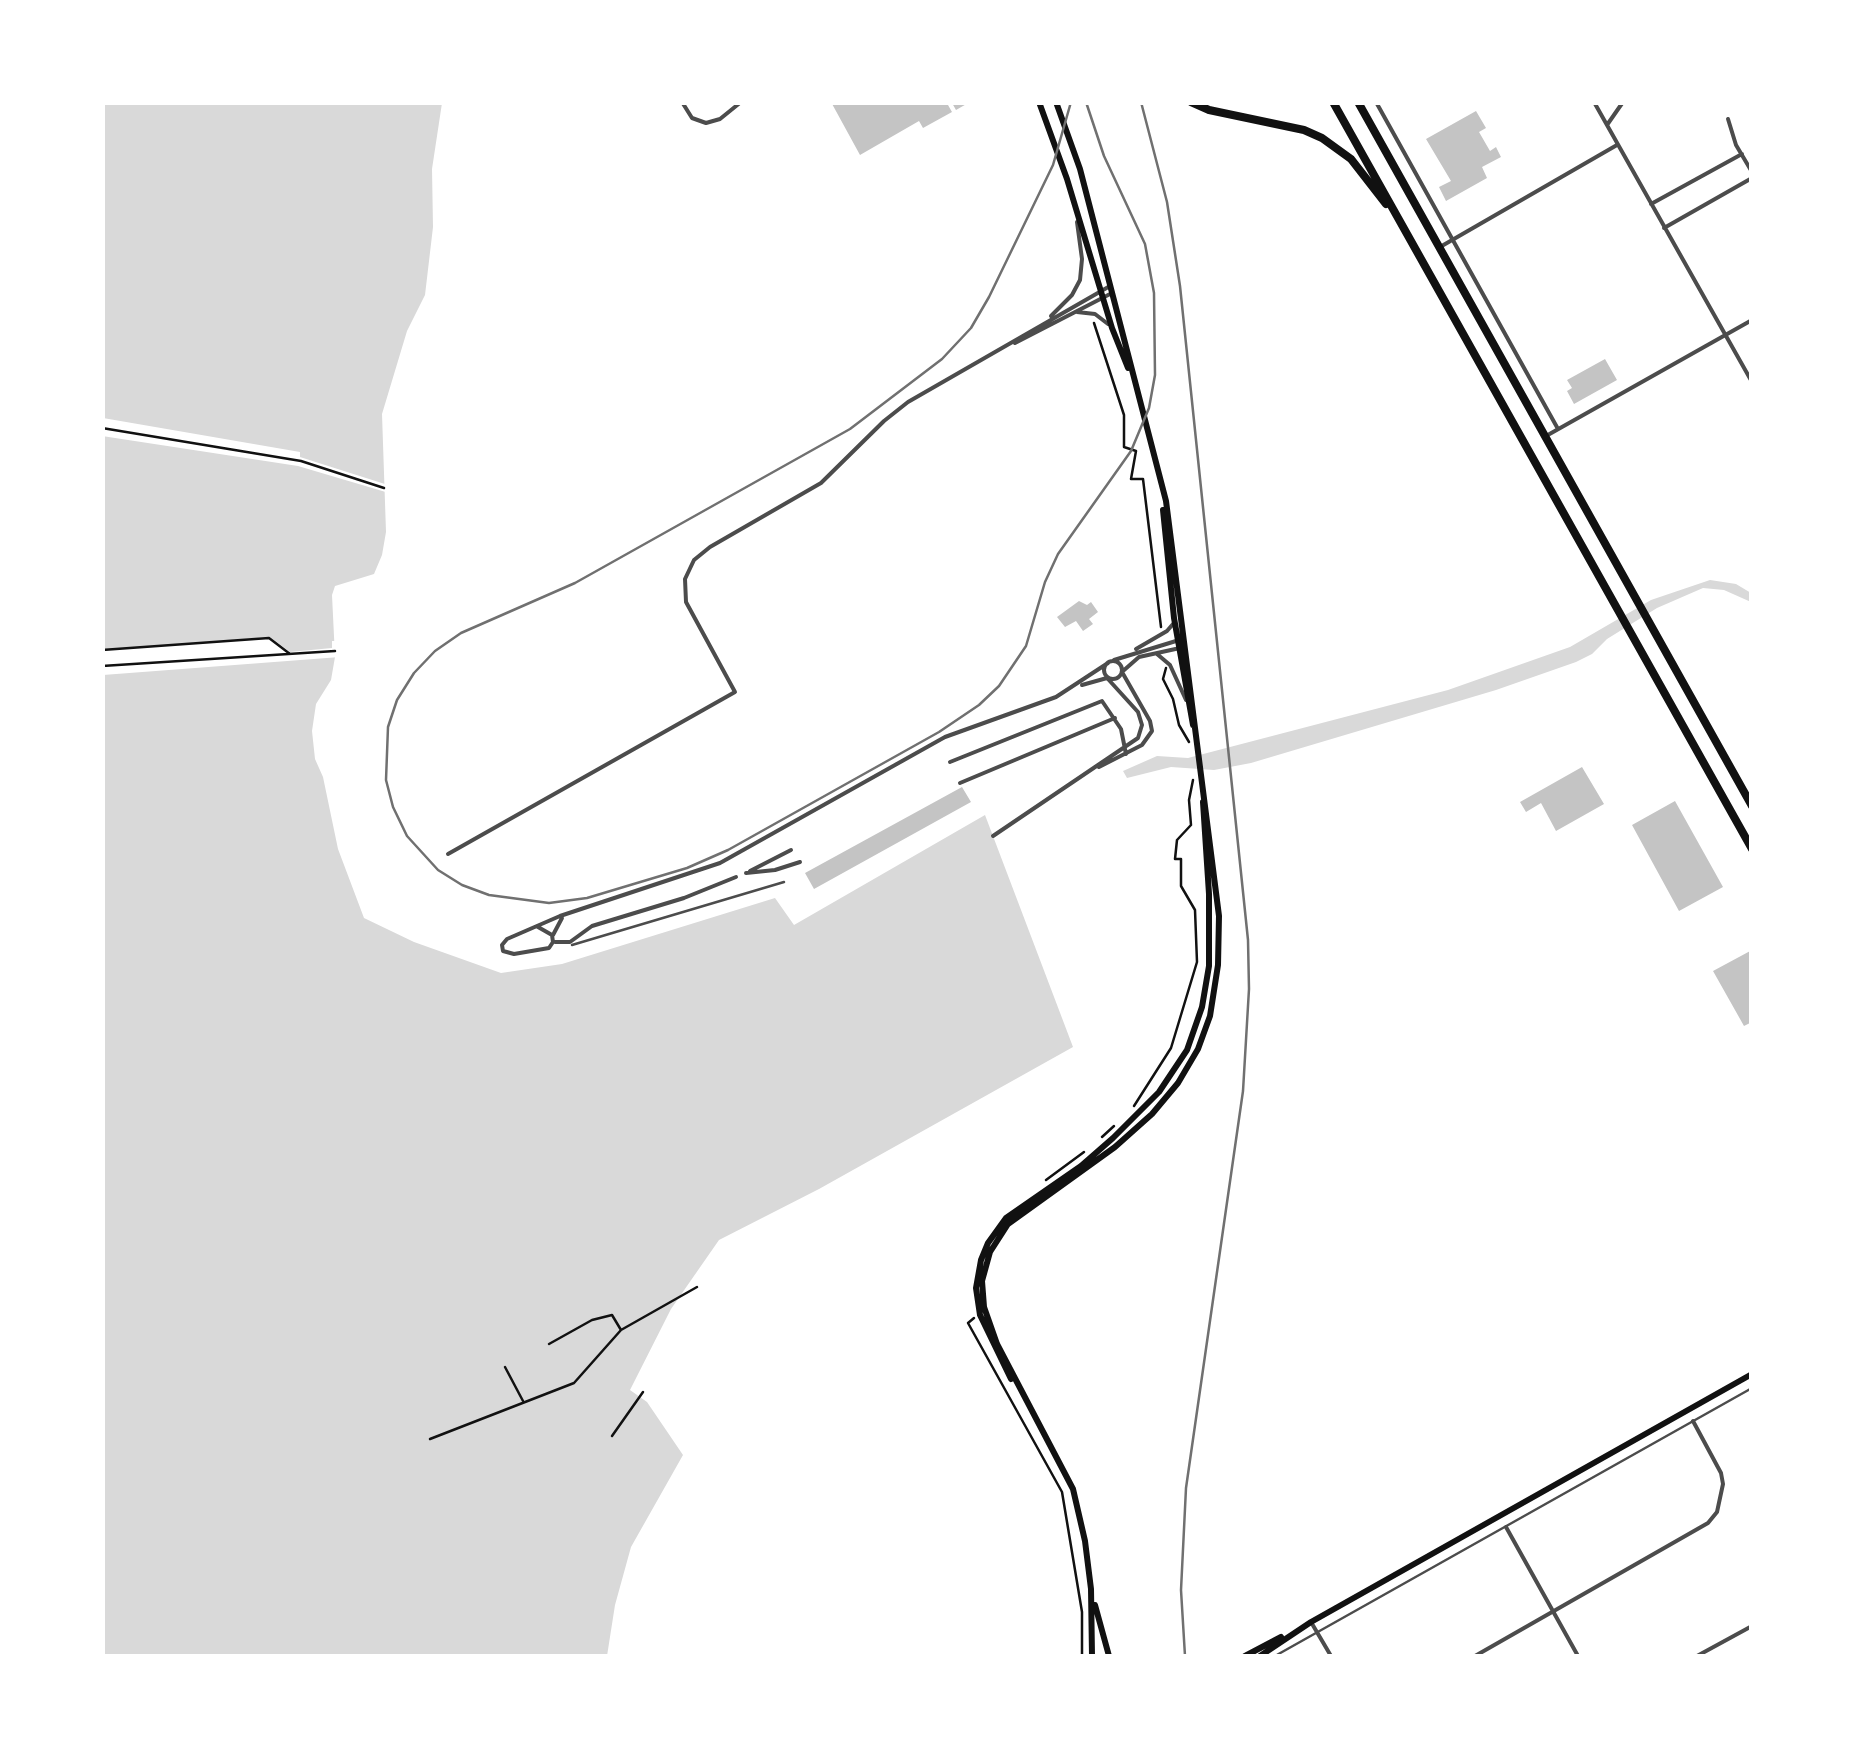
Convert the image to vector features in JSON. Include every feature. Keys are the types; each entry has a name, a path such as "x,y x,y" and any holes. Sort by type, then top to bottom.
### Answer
{"highway":[{"path":"1191,102 1220,113 1304,130 1330,144 1359,168 1401,223"},
{"path":"1333,102 1752,849"},
{"path":"1358,102 1752,806"},
{"path":"1420,258 1438,248"}],"main road":[{"path":"1039,102 1112,328 1139,397"},
{"path":"1057,106 1070,139 1169,518 1186,700 1195,745"},
{"path":"1158,469 1174,618 1195,745 1209,955 1202,1007 1188,1058"},
{"path":"1092,1656 1091,1590 1073,1489 992,1347 980,1314 976,1282 988,1243 1014,1211 1080,1166 1138,1115 1198,1049 1213,1002 1219,940 1217,888 1197,772"},
{"path":"1189,1046 1198,1049"},
{"path":"1260,1656 1286,1636 1752,1374"},
{"path":"1091,1590 1109,1656"},
{"path":"1245,1656 1286,1636"}],"street":[{"path":"682,102 692,118 706,123 720,119 742,102"},
{"path":"1376,102 1558,429"},
{"path":"1594,102 1752,382"},
{"path":"1607,125 1623,102"},
{"path":"1664,228 1752,175 1728,119"},
{"path":"1438,248 1618,145"},
{"path":"1651,204 1742,154"},
{"path":"1044,325 1068,300 1080,280 1082,259 1072,198"},
{"path":"448,854 736,692 686,602 687,572 704,551 821,483 908,402 1111,290"},
{"path":"1044,325 1101,294"},
{"path":"1074,312 1090,313 1112,328"},
{"path":"1546,436 1752,320"},
{"path":"570,912 557,923 547,949 512,954 503,951 507,939 570,912 710,868 945,737 1053,699 1164,633 1171,628 1174,618"},
{"path":"1128,654 1180,645"},
{"path":"1073,688 1116,678 1133,660 1180,645"},
{"path":"1156,654 1170,665 1186,700"},
{"path":"993,836 1090,771 1145,743 1152,729 1121,664 1111,662"},
{"path":"1111,662 1104,671 1142,722 1138,738 1126,750"},
{"path":"950,762 1102,701 1115,718 1126,750"},
{"path":"960,783 1115,718"},
{"path":"791,850 746,873 800,862"},
{"path":"538,927 547,930 558,944 568,943 592,926 684,898 736,877"},
{"path":"1475,1656 1698,1531 1717,1512 1722,1496 1721,1474 1693,1422"},
{"path":"1506,1527 1578,1656"},
{"path":"1311,1622 1331,1656"},
{"path":"1698,1656 1752,1626"}],"lane":[{"path":"572,945 784,882"},
{"path":"1275,1656 1752,1388"}],"path":[{"path":"1090,313 1120,398 1124,447 1136,452 1131,479 1143,479 1148,542 1164,633"},
{"path":"102,428 301,460 384,488"},
{"path":"102,650 268,638 290,654"},
{"path":"1180,645 1174,662 1163,671 1163,679 1173,698 1178,724 1195,745"},
{"path":"102,666 335,652"},
{"path":"1128,1112 1171,1048 1196,962 1195,910 1182,888 1180,859 1175,859 1177,840 1191,824 1190,800 1197,772"},
{"path":"1098,1140 1118,1122"},
{"path":"1040,1185 1086,1151"},
{"path":"430,1439 574,1382 620,1330 696,1287"},
{"path":"972,1309 974,1319 968,1323 1062,1492 1082,1612 1082,1656"},
{"path":"549,1344 592,1320 612,1315 620,1330"},
{"path":"505,1366 524,1402"},
{"path":"612,1436 643,1392"}],"shaded area":[{"path":"102,103 442,103 432,169 433,227 425,295 407,331 382,414 386,532 382,555 374,574 335,586 335,657 331,680 316,704 312,731 315,759 323,777 338,849 364,918 414,942 501,973 562,964 775,898 794,925 985,815 1073,1047 819,1189 719,1240 671,1309 630,1390 647,1402 683,1455 631,1547 615,1605 607,1656 103,1656"},
{"path":"1710,580 1736,584 1751,593 1751,602 1724,590 1703,588 1657,608 1576,662 1496,690 1251,763 1214,770 1171,767 1127,778 1123,771 1157,756 1188,758 1448,690 1570,647 1651,600"}],"pier":[{"path":"103,418 300,452 300,457 388,485 389,493 298,466 102,436"},
{"path":"270,637 290,652 332,648 332,641 338,641 340,657 103,675 103,650"}],"building":[{"path":"831,102 970,102 956,110 952,103 948,105 952,112 923,128 919,121 860,155"},
{"path":"1476,111 1486,128 1479,132 1490,151 1496,147 1501,157 1482,167 1487,178 1446,201 1439,187 1451,181 1426,139"},
{"path":"1605,359 1617,380 1574,404 1567,391 1572,388 1567,380"},
{"path":"1079,601 1087,605 1091,602 1098,612 1089,619 1093,624 1083,631 1076,621 1065,627 1057,617"},
{"path":"1582,767 1604,804 1556,831 1541,803 1526,812 1520,802"},
{"path":"962,787 971,802 814,889 805,873"},
{"path":"1675,801 1723,887 1679,911 1632,825"},
{"path":"1752,950 1752,1022 1744,1026 1713,971"}],"railway":[{"path":"1071,102 1053,165 989,297 971,328 942,359 850,429 575,583 461,633 435,651 414,673 397,700 388,727 386,780 407,836 438,870 489,895 549,903 587,898 687,868 728,850 939,732 999,686 1026,646 1045,582 1058,554 1131,451 1149,408 1155,375 1154,293 1145,244 1104,156 1086,102"},
{"path":"1141,102 1167,202 1180,286 1248,940 1243,1091 1186,1488 1181,1590 1185,1656"}]}
